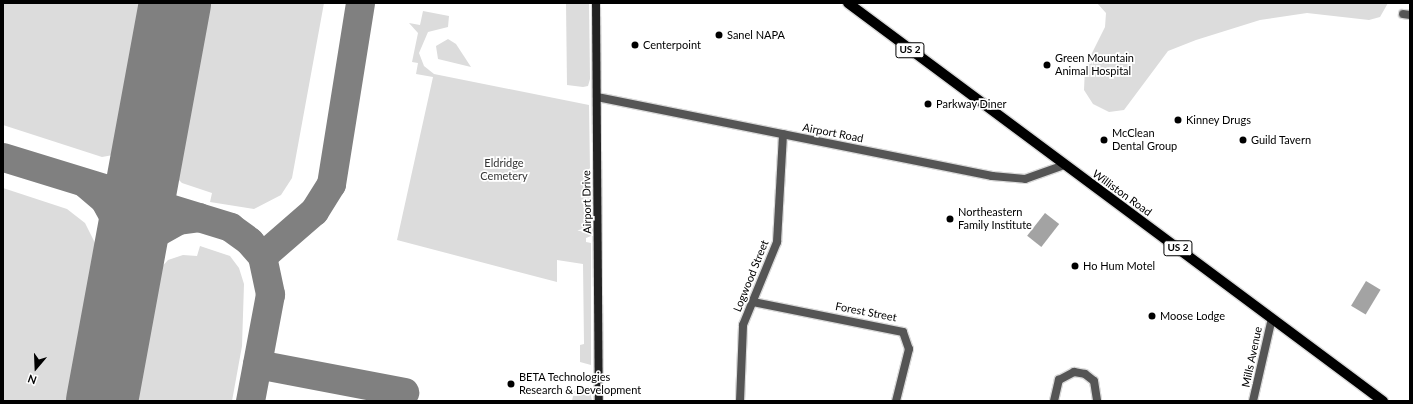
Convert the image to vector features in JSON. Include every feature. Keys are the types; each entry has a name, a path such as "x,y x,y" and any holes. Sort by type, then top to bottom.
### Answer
{"main road":[{"name":"Airport Drive","path":"596,3 599,401"},
{"name":"Williston Road","path":"848,3 1383,401"}],"street":[{"name":"Airport Road","path":"597,97 992,176 1024,179 1064,165"},
{"name":"Logwood Street","path":"740,401 741,334 777,242 783,134"},
{"name":"Forest Street","path":"753,302 903,332 909,349 896,401"},
{"name":"Mills Avenue","path":"1253,401 1272,318"},
{"path":"1054,401 1059,380 1074,372 1085,374 1094,381 1097,401"}],"green space":[{"path":"3,3 147,3 120,145 113,155 102,157 3,125"},
{"path":"204,3 324,3 292,178 281,195 254,209 210,202 212,193 182,183 175,176"},
{"path":"566,3 589,3 590,79 588,86 583,87 567,85"},
{"path":"1097,3 1388,3 1380,17 1369,20 1307,13 1260,20 1196,40 1168,51 1124,110 1109,112 1093,104 1084,90 1085,67 1105,27 1106,13"},
{"name":"Eldridge Cemetery","path":"423,11 449,16 448,27 428,32 419,53 424,66 434,74 589,105 591,236 586,238 586,242 591,243 591,365 580,362 580,345 584,344 583,264 557,260 557,282 397,240 433,77 416,74 418,63 412,62 418,33 409,23 420,25"},
{"path":"448,39 456,44 471,67 438,59 436,46"},
{"path":"3,188 67,209 85,223 95,243 99,265 72,401 3,401"},
{"path":"200,246 230,256 239,268 244,284 242,346 232,401 131,401 151,287 157,272 168,260 183,255 197,256"},
{"path":"589,386 592,401 572,401 574,391"}],"shaded area":[{"path":"1045,213 1059,224 1041,247 1027,236"},
{"path":"1366,281 1381,290 1366,315 1351,306"}],"taxiway":[{"path":"262,256 314,211 331,184 360,3"},
{"path":"151,137 148,184 165,207"},
{"path":"3,157 230,227 249,241 262,256 270,294 250,401"},
{"path":"86,184 104,199 118,224 123,266 119,308 136,258 153,234 178,220 199,217"},
{"path":"257,364 404,392"}],"runway":[{"path":"102,401 175,3"}],"place":[{"name":"Sanel NAPA","path":"719,35"},
{"name":"Centerpoint","path":"635,45"},
{"name":"Green Mountain Animal Hospital","path":"1047,65"},
{"name":"Parkway Diner","path":"928,104"},
{"name":"Kinney Drugs","path":"1178,120"},
{"name":"McClean Dental Group","path":"1104,140"},
{"name":"Guild Tavern","path":"1243,140"},
{"name":"Northeastern Family Institute","path":"950,219"},
{"name":"Ho Hum Motel","path":"1075,266"},
{"name":"Moose Lodge","path":"1152,316"},
{"name":"BETA Technologies Research & Development","path":"511,384"}]}
